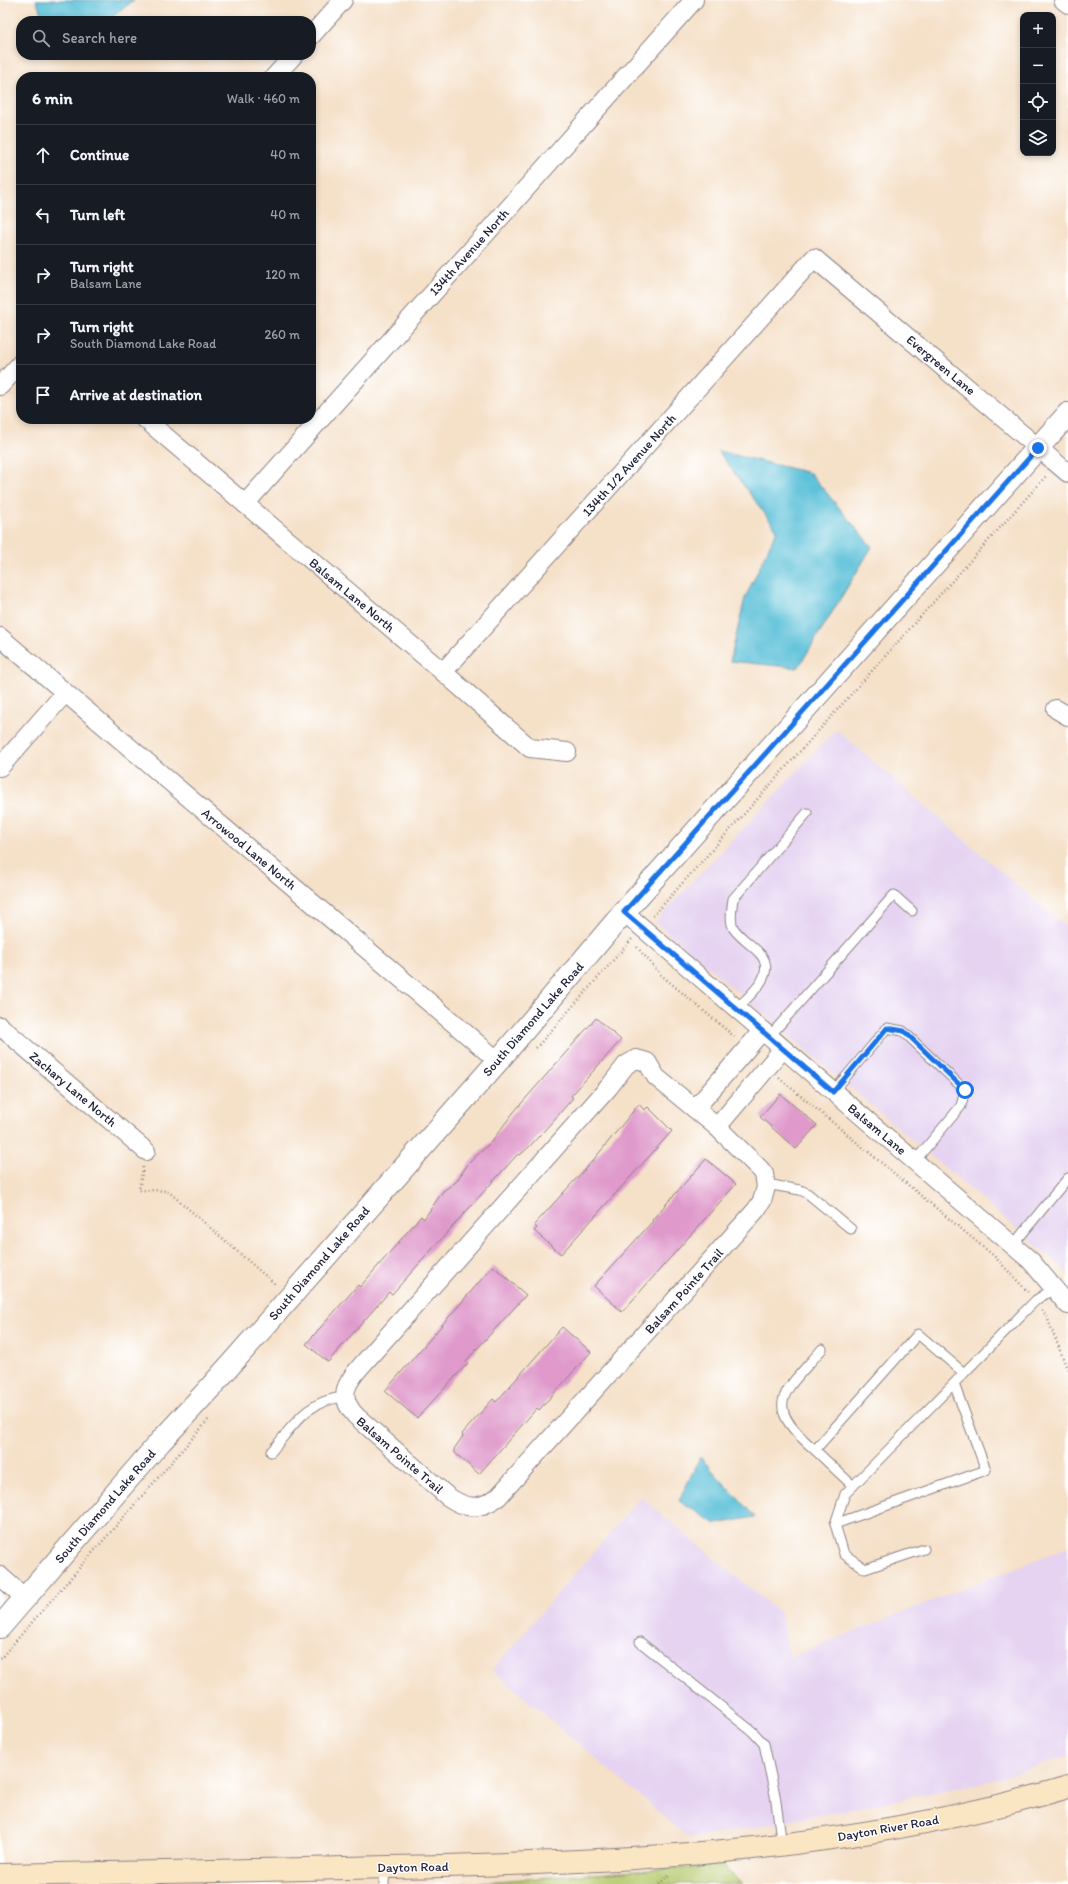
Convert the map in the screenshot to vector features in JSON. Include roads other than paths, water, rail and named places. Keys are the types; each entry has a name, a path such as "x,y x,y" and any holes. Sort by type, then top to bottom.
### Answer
{"main road":[{"name":"Dayton River Road","path":"705,1853 819,1840 928,1822 1037,1796 1068,1787"},
{"name":"Dayton Road","path":"0,1875 385,1876 705,1853"}],"street":[{"path":"316,30 343,0"},
{"name":"134th Avenue North","path":"245,504 694,0"},
{"path":"1063,0 1068,4"},
{"path":"279,72 289,60"},
{"name":"Evergreen Lane","path":"814,258 1063,468"},
{"name":"134th 1/2 Avenue North","path":"443,672 814,258"},
{"path":"0,386 16,368"},
{"name":"South Diamond Lake Road","path":"0,1627 289,1296 498,1061 624,912 1068,414"},
{"name":"Balsam Lane North","path":"151,424 443,672 530,748 567,752"},
{"name":"Arrowood Lane North","path":"0,637 498,1061"},
{"path":"0,767 65,693"},
{"name":"Balsam Lane","path":"624,912 636,934 736,1009 1013,1245 1031,1261 1068,1305"},
{"name":"Zachary Lane North","path":"0,1026 146,1151"},
{"path":"695,1109 748,1048 765,1034"},
{"path":"718,1127 783,1049"},
{"path":"345,1397 346,1388 355,1372 609,1088 630,1062 640,1059 647,1062 656,1076 718,1127 760,1169 764,1174 766,1184"},
{"name":"Balsam Pointe Trail","path":"345,1397 349,1409 356,1416 447,1496 467,1506 475,1507 488,1504 498,1497 756,1210 762,1200 766,1184"},
{"path":"0,1576 25,1598"}],"lane":[{"path":"736,1009 760,985 765,969 762,956 734,929 731,914 733,898 807,813"},
{"path":"765,1034 894,895 912,911"},
{"path":"833,1092 887,1028 904,1031 965,1090 961,1106 915,1161"},
{"path":"1013,1245 1068,1178"},
{"path":"766,1184 800,1190 851,1229"},
{"path":"924,1549 865,1569 844,1554 835,1524 845,1494 1036,1300 1055,1288"},
{"path":"815,1450 918,1334 964,1373"},
{"path":"822,1349 783,1395 781,1406 786,1420 795,1433 853,1486"},
{"path":"835,1524 986,1470 954,1384"},
{"path":"271,1452 310,1408 326,1399 345,1397"},
{"path":"640,1642 753,1732 764,1744 775,1794 782,1845"}],"water":[{"path":"36,0 134,0 113,16 42,16"},
{"path":"718,451 810,473 872,547 798,668 730,661 745,598 777,530"},
{"path":"700,1457 755,1517 716,1524 679,1501"}]}
